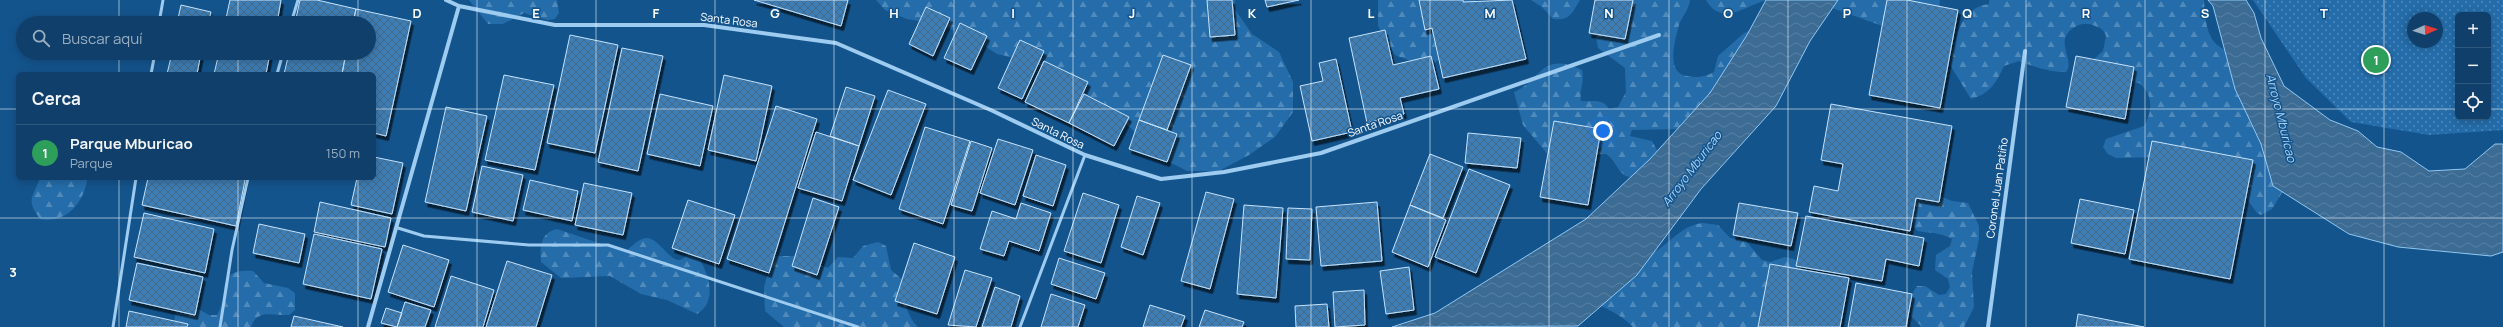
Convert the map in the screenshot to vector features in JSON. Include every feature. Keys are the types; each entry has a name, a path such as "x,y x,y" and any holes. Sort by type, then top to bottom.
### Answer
{"street":[{"name":"Santa Rosa","path":"446,0 459,6 555,25 704,25 836,43 993,111 1085,156 1160,179 1224,172 1321,153 1659,35"},
{"path":"368,327 398,228 459,6"},
{"name":"Coronel Juan Patiño","path":"1988,327 2025,51"}],"lane":[{"path":"160,16 163,0"},
{"path":"293,16 298,0"},
{"path":"151,72 154,60"},
{"path":"278,72 281,60"},
{"path":"1020,327 1085,156"},
{"path":"113,327 136,180"},
{"path":"220,327 232,250 248,180"},
{"path":"398,228 424,236 514,244 608,245 858,327"}],"green space":[{"path":"469,0 557,0 559,13 555,19 547,20 524,13 503,24 488,24"},
{"path":"876,0 1235,0 1234,8 1252,34 1279,52 1293,82 1293,112 1275,137 1249,155 1219,171 1187,171 1158,156 1114,111 1084,94 1060,74 1028,61 997,54 970,37 938,24 907,19 885,10"},
{"path":"1378,0 1476,0 1471,21 1453,52 1426,67 1395,55 1378,26"},
{"path":"1531,0 1580,0 1570,15 1563,19 1553,19 1542,7"},
{"path":"1611,0 1690,0 1679,25 1673,55 1676,69 1680,74 1687,76 1700,77 1714,72 1718,56 1743,34 1750,30 1763,36 1678,129 1632,130 1630,136 1652,141 1658,152 1636,177 1630,177 1622,173 1614,161 1606,154 1550,157 1523,125 1514,92 1523,87 1543,69 1558,63 1582,70 1583,78 1581,101 1600,102 1609,109 1618,107 1626,92 1625,68 1598,48 1595,32"},
{"path":"1706,0 1767,0 1735,12 1727,13 1720,12 1712,8"},
{"path":"1820,0 1940,0 1938,12 1902,33 1824,5"},
{"path":"1989,0 2204,0 2208,30 2214,42 2219,47 2226,50 2283,191 2272,209 2261,215 2257,213 2241,190 2164,157 2116,158 2108,154 2103,147 2106,139 2144,126 2149,115 2150,103 2147,92 2139,83 2126,83 2093,60 2103,51 2106,36 2102,30 2092,25 2080,25 2068,32 2065,38 2068,62 2066,72 2036,67 2019,61 2004,66 1995,83 1988,91 1971,99 1950,65 1957,36 1965,18 1979,7 1989,4"},
{"path":"2253,0 2503,0 2503,130 2429,135 2351,122 2306,78"},
{"path":"39,180 87,180 85,189 77,204 65,215 57,218 49,220 40,219 33,208 33,195"},
{"path":"1937,195 1952,201 1968,203 1979,226 1979,239 1972,272 1974,307 1964,327 1922,327 1911,316 1912,294 1917,286 1925,286 1939,295 1946,294 1950,287 1948,279 1935,270 1936,255 1950,246 1952,239 1942,235 1919,231 1915,229 1913,223 1913,198"},
{"path":"1703,223 1718,225 1730,238 1746,241 1762,260 1770,262 1785,257 1794,259 1805,270 1798,327 1633,327 1622,317 1582,296 1656,251 1684,230 1696,224"},
{"path":"557,229 625,252 640,240 646,238 652,239 669,255 680,260 685,256 691,247 702,263 709,282 710,291 704,308 697,314 667,300 641,294 610,276 561,278 541,262 542,241 547,234"},
{"path":"878,242 886,246 891,270 904,281 908,311 913,322 918,327 784,327 765,311 764,287 773,256 802,256 828,268 838,257 853,258 863,246"},
{"path":"241,271 253,271 264,283 288,288 295,293 295,310 289,315 262,315 257,317 251,327 174,327 175,315 180,308 195,307 209,315 217,315 221,307 225,284 228,278 232,274"}],"water":[{"name":"Arroyo Mburicao","path":"1766,0 1838,0 1810,41 1776,106 1701,189 1637,275 1578,326 1392,327 1435,313 1586,219 1650,159 1710,93 1747,35"},
{"name":"Arroyo Mburicao","path":"2208,0 2246,0 2254,13 2261,38 2284,86 2330,120 2358,131 2377,147 2401,152 2429,171 2465,169 2495,144 2503,144 2503,252 2491,256 2398,247 2349,234 2273,186 2261,144 2235,89 2213,6"}],"building":[{"path":"230,0 281,0 278,16 227,16"},
{"path":"300,0 317,0 356,9 354,16 297,16"},
{"path":"754,0 848,0 841,26"},
{"path":"1207,0 1232,0 1235,35 1210,37"},
{"path":"1265,0 1299,0 1267,7"},
{"path":"1419,0 1463,0 1463,2 1512,0 1526,59 1443,78 1432,28 1425,30"},
{"path":"1595,0 1633,0 1625,39 1589,33"},
{"path":"1887,0 1907,0 1958,10 1940,108 1869,95"},
{"path":"181,5 211,12 210,16 179,16"},
{"path":"926,7 950,18 933,56 909,44"},
{"path":"356,9 411,21 386,136 376,134 376,72 342,72 345,60 376,60 376,16 354,16"},
{"path":"960,23 987,36 971,70 944,58"},
{"path":"1385,30 1393,65 1431,56 1439,89 1400,98 1404,114 1367,123 1349,38"},
{"path":"570,35 618,45 595,153 547,143"},
{"path":"1020,40 1044,51 1022,99 998,88"},
{"path":"622,48 663,56 638,171 598,162"},
{"path":"1163,55 1191,65 1167,130 1139,120"},
{"path":"2076,56 2134,67 2125,119 2066,107"},
{"path":"1336,59 1352,132 1312,141 1300,86 1323,81 1319,63"},
{"path":"170,60 200,60 197,72 167,72"},
{"path":"217,60 269,60 266,72 214,72"},
{"path":"287,60 345,60 342,72 284,72"},
{"path":"1044,61 1088,82 1069,123 1025,102"},
{"path":"504,75 554,85 535,170 485,160"},
{"path":"724,75 772,86 756,161 708,150"},
{"path":"846,87 875,96 859,146 830,136"},
{"path":"888,90 926,104 891,195 853,180"},
{"path":"660,94 713,106 700,166 647,154"},
{"path":"1084,94 1129,117 1114,146 1069,123"},
{"path":"1831,104 1952,126 1939,202 1916,198 1910,231 1809,212 1814,186 1838,191 1843,164 1821,160"},
{"path":"776,106 817,119 769,273 727,259"},
{"path":"446,107 487,116 466,211 425,202"},
{"path":"1139,120 1177,134 1167,162 1129,149"},
{"path":"1554,121 1601,129 1588,205 1540,197"},
{"path":"925,127 970,141 943,224 899,209"},
{"path":"816,132 859,146 842,201 798,188"},
{"path":"1468,133 1521,138 1517,168 1465,163"},
{"path":"998,139 1033,150 1015,205 980,193"},
{"path":"971,141 992,148 972,211 951,205"},
{"path":"2152,141 2253,160 2230,279 2129,259"},
{"path":"1430,154 1463,167 1443,218 1410,205"},
{"path":"1036,155 1066,165 1053,206 1023,196"},
{"path":"376,157 403,163 392,214 351,205 357,180 376,180"},
{"path":"482,166 523,175 513,221 472,212"},
{"path":"1469,169 1510,185 1476,273 1435,257"},
{"path":"148,180 245,180 236,226 142,205"},
{"path":"530,180 578,191 572,221 523,210"},
{"path":"584,183 632,193 623,235 575,225"},
{"path":"1206,192 1234,199 1210,289 1181,281"},
{"path":"1083,193 1119,205 1101,263 1064,251"},
{"path":"1137,196 1160,203 1143,255 1121,247"},
{"path":"813,198 839,207 817,275 792,266"},
{"path":"2080,199 2134,210 2125,254 2071,243"},
{"path":"688,200 735,215 719,264 672,248"},
{"path":"320,202 391,218 385,247 314,232"},
{"path":"1377,202 1382,261 1321,266 1316,207"},
{"path":"1021,203 1051,213 1039,251 1009,241 1004,256 980,249 992,211 1016,219"},
{"path":"1739,203 1798,213 1791,246 1733,235"},
{"path":"1244,205 1283,208 1276,298 1237,294"},
{"path":"1410,205 1446,220 1428,267 1392,252"},
{"path":"1288,208 1312,209 1310,260 1286,259"},
{"path":"144,213 214,229 205,273 134,257"},
{"path":"1806,216 1924,238 1919,266 1886,259 1882,281 1796,266"},
{"path":"259,224 305,234 299,263 253,253"},
{"path":"314,234 382,249 371,299 303,284"},
{"path":"914,243 955,257 937,314 895,301"},
{"path":"403,245 449,260 434,307 388,292"},
{"path":"1059,258 1105,273 1096,299 1051,284"},
{"path":"507,261 552,275 536,327 486,327"},
{"path":"137,263 203,277 195,315 129,300"},
{"path":"1770,264 1849,278 1840,327 1758,327"},
{"path":"1409,267 1414,310 1386,314 1380,271"},
{"path":"965,270 992,278 976,327 948,325"},
{"path":"451,276 494,290 483,327 435,327"},
{"path":"1856,283 1912,294 1906,327 1848,327"},
{"path":"995,287 1020,296 1011,327 982,327"},
{"path":"1364,290 1365,325 1335,327 1333,292"},
{"path":"1051,294 1085,305 1078,327 1041,327"},
{"path":"405,302 431,310 425,327 397,327"},
{"path":"1327,304 1329,327 1296,327 1295,306"},
{"path":"1150,305 1185,316 1181,327 1143,327"},
{"path":"386,308 402,313 397,327 381,323"},
{"path":"1205,310 1244,322 1242,327 1199,327"},
{"path":"129,311 188,324 187,327 126,327"},
{"path":"2078,314 2144,327 2076,327"},
{"path":"294,316 343,327 291,327"}],"place":[{"name":"Parque Mburicao","path":"2376,60"}]}
